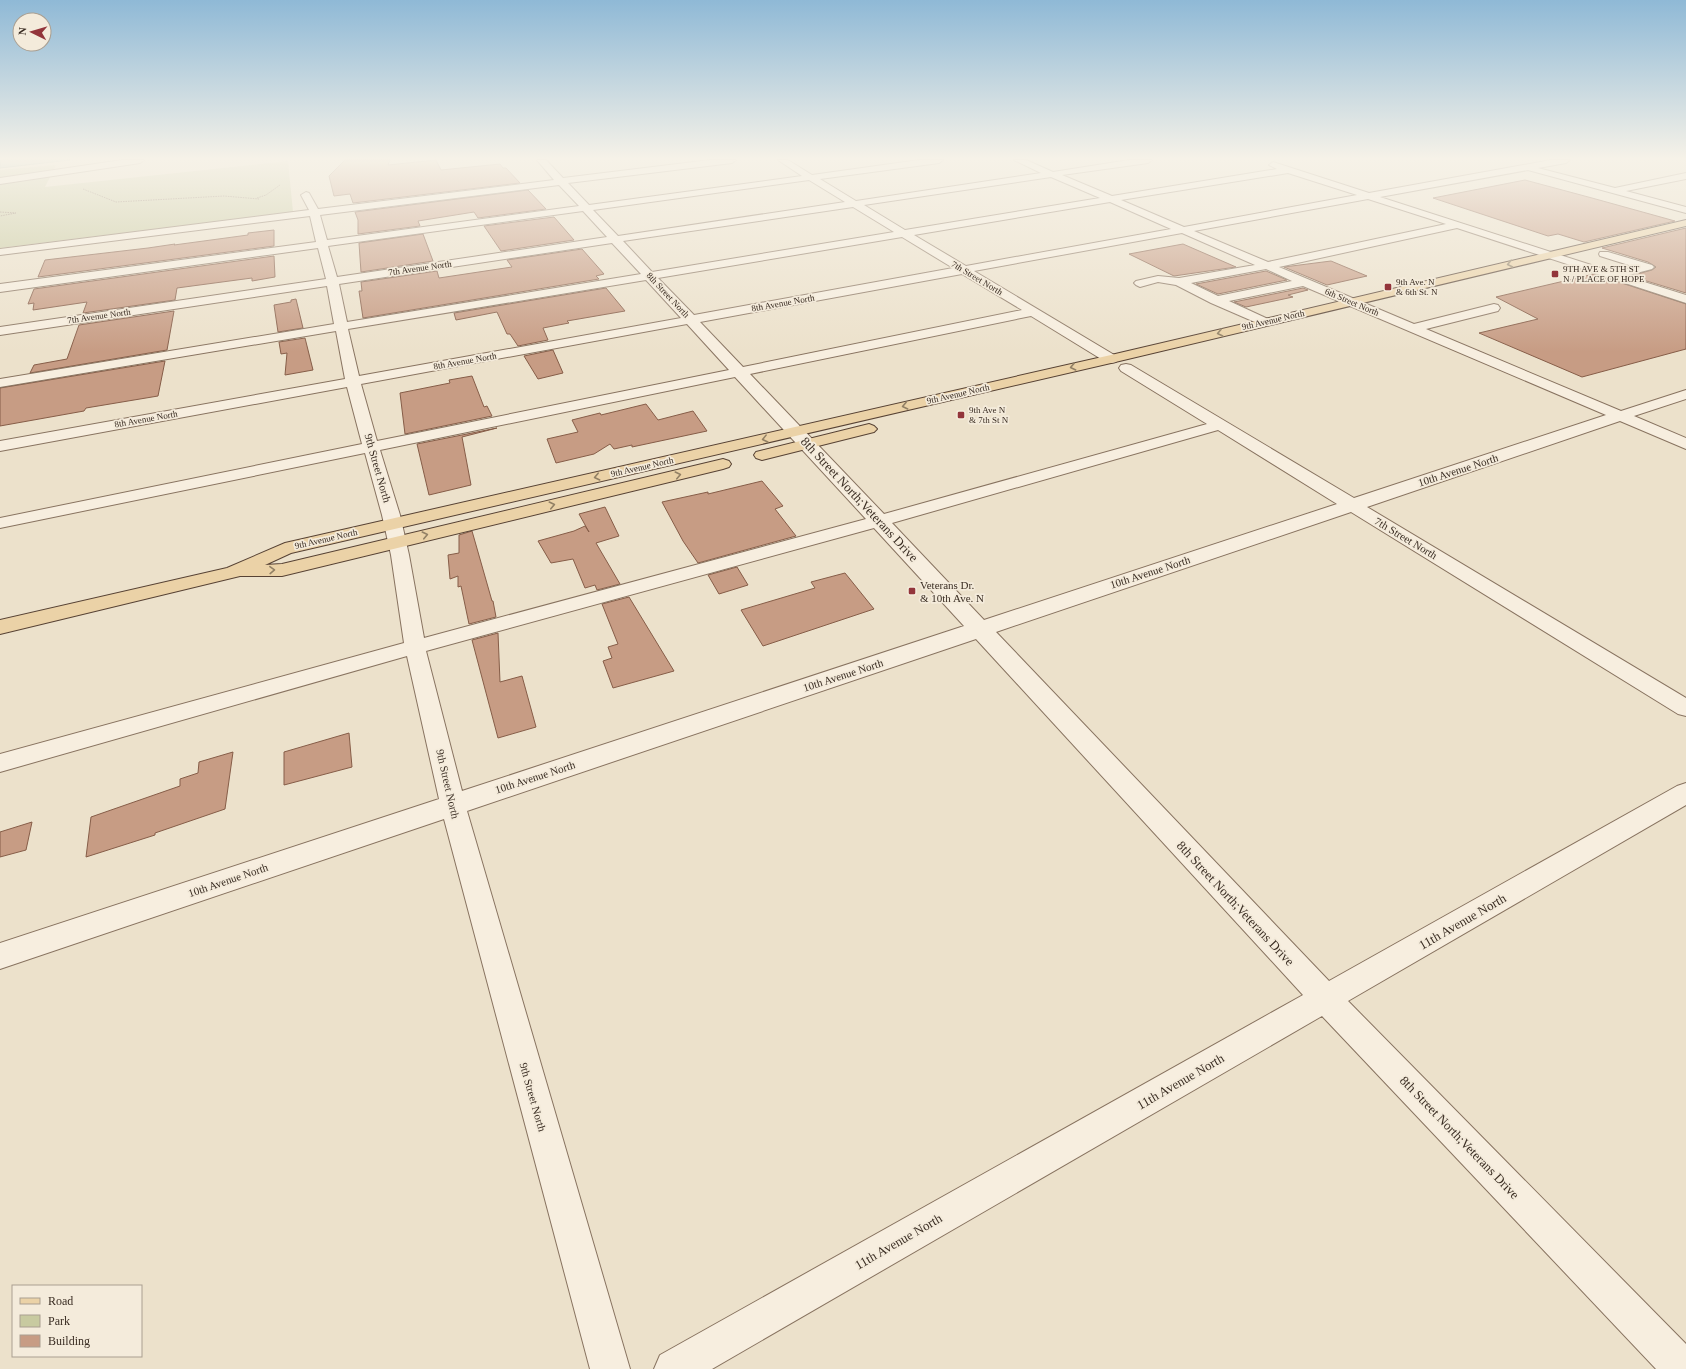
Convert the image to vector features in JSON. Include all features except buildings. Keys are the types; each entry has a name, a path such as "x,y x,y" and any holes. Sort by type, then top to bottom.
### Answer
{"main road":[{"name":"9th Avenue North","path":"0,628 233,572 282,570 395,533 802,437 1126,364 1264,322 1352,308 1548,255 1682,224"},
{"path":"1370,310 1679,237"},
{"name":"9th Avenue North","path":"1309,324 1332,319"}],"street":[{"path":"0,252 183,224"},
{"name":"9th Street North","path":"316,224 332,281 353,382 395,533 415,647 466,858 610,1369"},
{"path":"5,274 0,287 470,224"},
{"name":"8th Street North","path":"602,224 802,437"},
{"name":"7th Avenue North","path":"0,330 719,224"},
{"name":"7th Street North","path":"887,224 1033,312 1126,364 1220,425 1686,708"},
{"path":"0,383 959,224"},
{"name":"6th Street North","path":"1168,224 1304,282 1352,308 1370,310 1686,444"},
{"name":"8th Avenue North","path":"0,446 1217,224"},
{"path":"1456,224 1686,299"},
{"path":"1140,283 1158,279 1179,282 1267,266 1459,225"},
{"path":"11,262 16,250"},
{"path":"1604,254 1648,267 1612,275"},
{"path":"1179,282 1264,322"},
{"path":"1215,300 1304,282"},
{"path":"1413,328 1494,308"},
{"path":"0,523 1033,312"},
{"name":"10th Avenue North","path":"0,956 1686,394"},
{"path":"0,763 415,647 880,521 1220,425"},
{"name":"8th Street North;Veterans Drive","path":"802,437 1326,999 1683,1369"},
{"name":"11th Avenue North","path":"674,1369 1686,793"}],"green space":[{"path":"0,224 196,224 0,248"}],"place":[{"name":"9TH AVE & 5TH ST N / PLACE OF HOPE","path":"1555,274"},
{"name":"9th Ave. N & 6th St. N","path":"1388,287"},
{"name":"9th Ave N & 7th St N","path":"961,415"},
{"name":"Veterans Dr. & 10th Ave. N","path":"912,591"}]}
